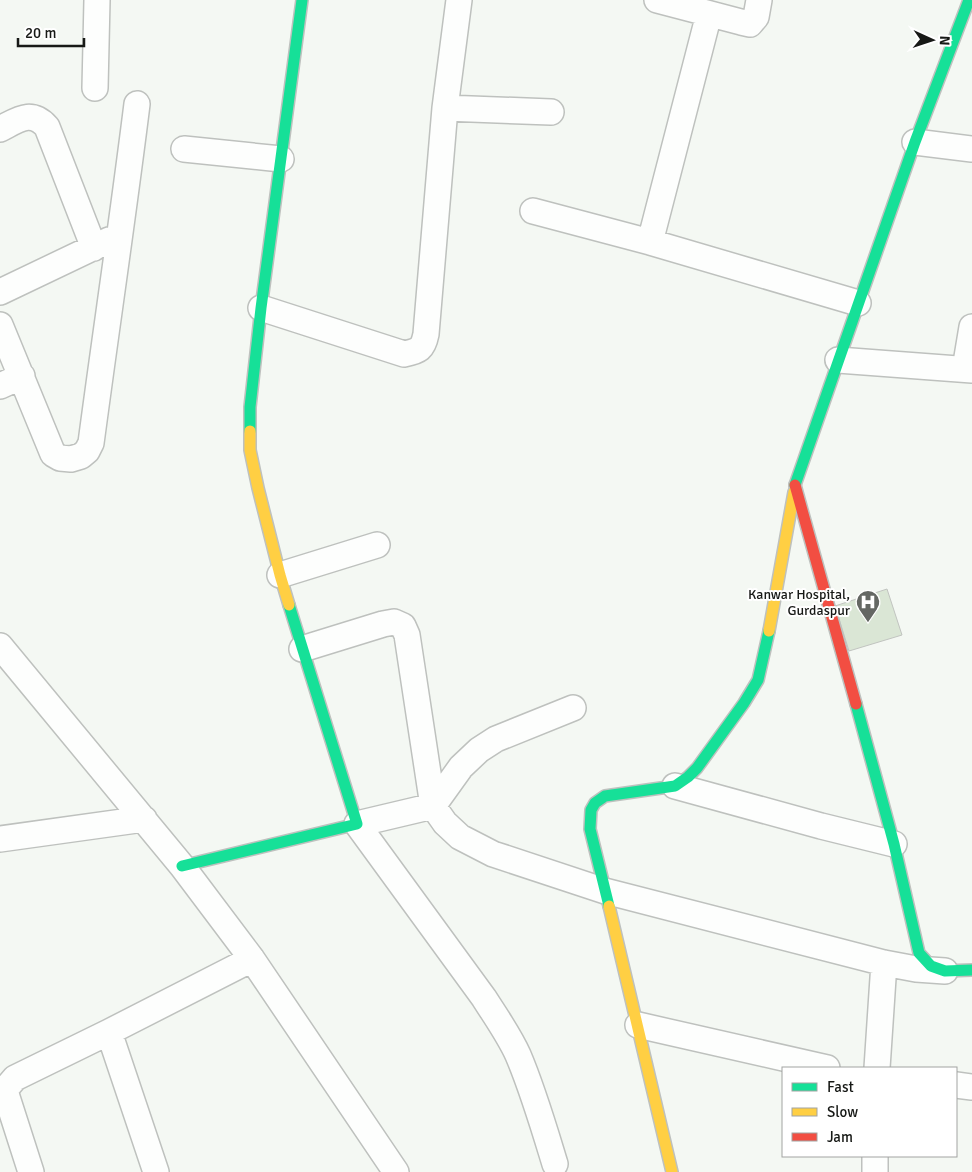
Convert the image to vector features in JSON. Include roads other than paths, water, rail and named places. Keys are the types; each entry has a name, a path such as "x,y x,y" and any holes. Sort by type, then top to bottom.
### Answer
{"street":[{"path":"95,88 97,0"},
{"path":"302,0 261,308 250,407 250,450 258,488 280,575 357,824 484,998 503,1028 517,1054 529,1083 556,1164"},
{"path":"261,308 404,354 416,351 424,345 444,108 459,0"},
{"path":"657,0 750,24 756,17 759,0"},
{"path":"675,786 688,778 697,768 744,703 758,680 795,484 915,142 969,0"},
{"path":"650,242 709,14"},
{"path":"0,325 11,381 53,454 60,458 71,459 81,456 87,452 91,443 138,104"},
{"path":"444,108 551,112"},
{"path":"0,129 31,116 41,120 47,127 94,248"},
{"path":"915,142 972,149"},
{"path":"184,149 281,159"},
{"path":"533,211 650,242 858,303"},
{"path":"0,292 121,234"},
{"path":"838,360 969,369 972,327"},
{"path":"795,484 894,844 919,953 930,966 945,971"},
{"path":"280,575 377,544"},
{"path":"302,649 388,623 394,622 403,626 407,634 433,806 445,823 460,837 493,854 605,891 884,964 945,971 972,970"},
{"path":"0,646 182,866 252,959 396,1172"},
{"path":"182,866 433,806 461,767 479,750 496,739 573,708"},
{"path":"672,1172 590,829 590,810 596,800 604,796 675,786 894,844"},
{"path":"0,839 144,819"},
{"path":"31,1172 6,1094 8,1086 15,1078 252,959"},
{"path":"877,1067 884,964"},
{"path":"638,1025 824,1067"},
{"path":"109,1032 156,1172"},
{"path":"957,1085 972,1086"},
{"path":"875,1157 875,1172"}],"place":[{"name":"Kanwar Hospital, Gurdaspur","path":"868,623"}]}
